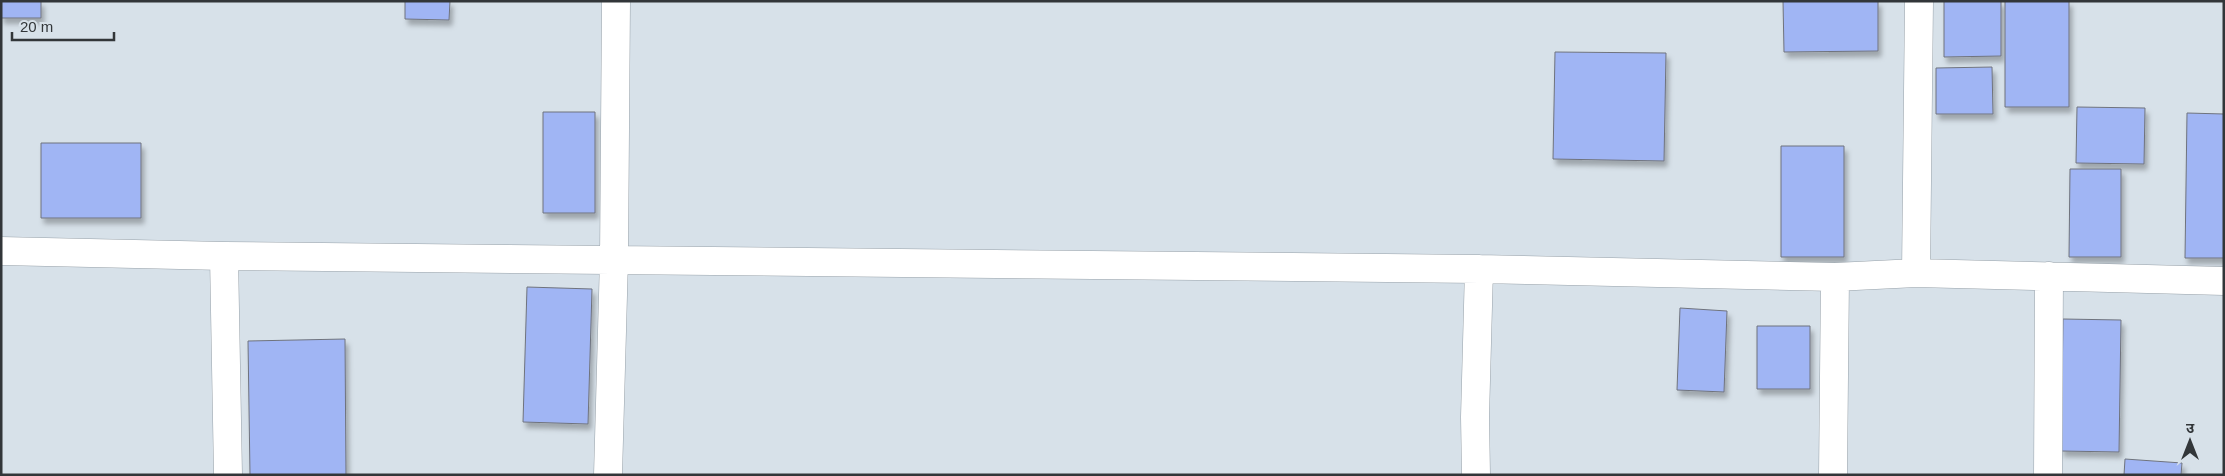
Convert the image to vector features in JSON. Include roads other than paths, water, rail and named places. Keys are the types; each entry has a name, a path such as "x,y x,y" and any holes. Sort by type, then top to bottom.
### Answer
{"street":[{"path":"608,475 614,259 616,1"},
{"path":"1916,273 1919,1"},
{"path":"1,251 224,256 1478,269 1834,277 1916,273 2224,281"},
{"path":"224,256 228,475"},
{"path":"1476,475 1474,417 1478,269"},
{"path":"2048,475 2049,276"},
{"path":"1833,475 1834,277"}]}
